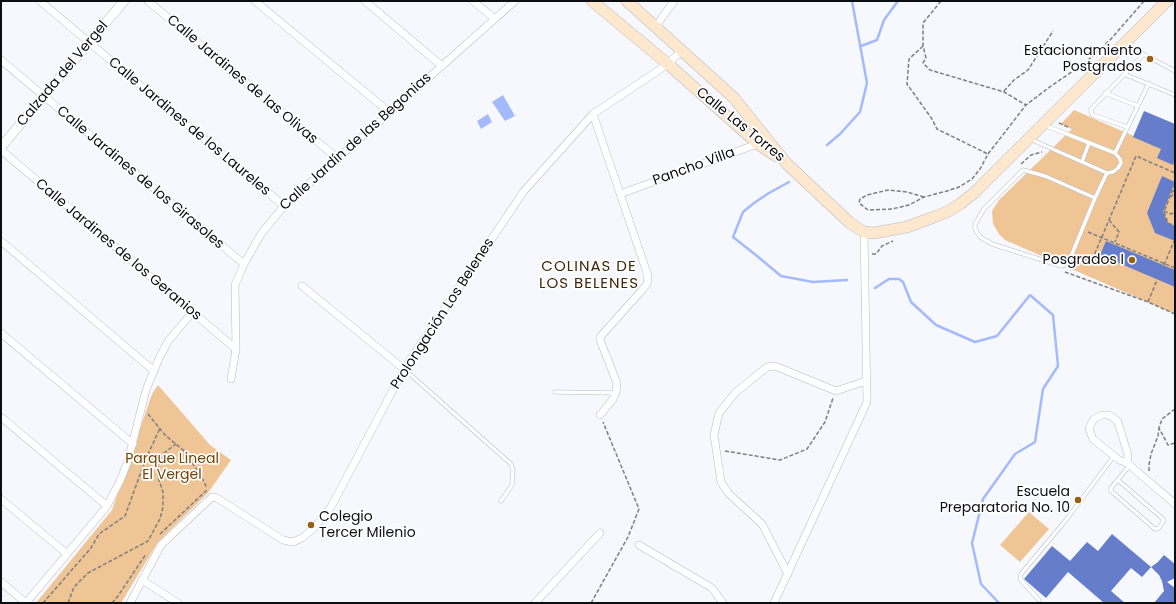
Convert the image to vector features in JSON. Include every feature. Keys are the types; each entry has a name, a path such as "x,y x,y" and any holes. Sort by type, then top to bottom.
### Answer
{"main road":[{"name":"Calle Las Torres","path":"592,1 762,141 850,223 864,232"},
{"name":"Calle Las Torres","path":"627,1 734,98 762,141"},
{"path":"864,232 885,232 906,227 947,212 960,204 974,193 1044,125 1167,1"}],"street":[{"name":"Calle Jardines de los Laureles","path":"40,1 284,206"},
{"name":"Calzada del Vergel","path":"1,149 124,1"},
{"name":"Calle Jardines de las Olivas","path":"148,1 337,158"},
{"path":"255,1 389,112"},
{"path":"365,1 442,66"},
{"path":"473,1 495,19"},
{"name":"Calle Jardín de las Begonias","path":"231,379 236,349 235,285 244,264 262,234 284,206 515,1"},
{"path":"656,26 674,1"},
{"name":"Prolongación Los Belenes","path":"212,497 217,498 283,540 293,542 302,538 313,529 331,507 404,369 524,191 593,114 668,64 682,50"},
{"name":"Calle Jardines de los Girasoles","path":"1,60 244,264"},
{"path":"593,114 648,276 647,284 600,337 617,383 616,393 613,399 600,415"},
{"name":"Pancho Villa","path":"620,194 762,141"},
{"name":"Calle Jardines de los Geranios","path":"1,149 236,349"},
{"path":"774,603 867,402 864,232"},
{"path":"1,241 154,371"},
{"path":"302,286 404,369"},
{"path":"1,582 26,603 107,506 120,481 133,444 146,390 160,356 170,340 192,313"},
{"path":"1,333 133,444"},
{"path":"788,574 762,524 728,493 721,482 714,436 719,413 735,393 767,367 775,366 836,391 866,381"},
{"path":"1129,464 1128,455 1118,422 1111,416 1102,415 1092,422 1089,432 1095,441 1119,460 1129,464 1175,504"},
{"path":"1,417 107,506"},
{"path":"130,603 161,545 212,497"},
{"path":"1,499 67,554"},
{"path":"534,603 600,533"},
{"path":"639,545 712,588 723,603"},
{"path":"142,580 178,603"}],"lane":[{"path":"1130,47 1175,72"},
{"path":"1127,127 1093,115 1091,109 1143,55"},
{"path":"1124,74 1175,95"},
{"path":"1115,153 1149,83"},
{"path":"1105,93 1138,106"},
{"path":"1029,139 1107,173 1113,172 1121,163 1120,159 1115,153 1044,125"},
{"path":"1082,162 1089,143"},
{"path":"1095,198 1044,176 1023,170 984,209 975,224 975,229 980,237 992,244 1061,266 1066,265 1073,253 1095,198 1107,173"},
{"path":"404,369 511,464 513,470 512,485 501,501"},
{"path":"555,392 616,393"},
{"path":"1039,600 1020,579 1020,574 1066,520 1114,456"},
{"path":"1118,480 1163,519 1163,522 1158,529 1154,528 1111,491 1111,488 1129,464"}],"path":[{"path":"941,1 923,24 923,46 926,58 923,63 930,70 1004,92 1026,105"},
{"path":"924,197 907,192 888,190 867,195 860,199 859,203 868,210 892,209 909,204 924,197 959,187 972,179 980,169 988,154 1026,105 1085,63 1111,39 1144,1"},
{"path":"1004,92 1014,80 1028,70 1053,31"},
{"path":"923,46 909,59 907,84 932,119 937,129 988,154"},
{"path":"1067,134 1072,129"},
{"path":"1021,165 1031,155 1051,149"},
{"path":"1090,265 1136,156 1175,173"},
{"path":"1175,184 1164,211 1168,223 1175,226"},
{"path":"1170,196 1172,196 1175,189"},
{"path":"1164,211 1171,214 1175,212"},
{"path":"1109,220 1119,232 1115,243"},
{"path":"1082,229 1175,268"},
{"path":"1164,264 1174,241"},
{"path":"1073,253 1092,262"},
{"path":"865,255 876,254"},
{"path":"1062,271 1148,302 1175,314"},
{"path":"1148,302 1157,280"},
{"path":"717,449 738,454 780,460 807,449 825,422 836,391"},
{"path":"142,409 150,415 165,435 183,450 200,474 212,497"},
{"path":"1150,473 1149,465 1151,454 1158,436 1162,419 1175,410"},
{"path":"591,603 628,537 639,509 600,415"},
{"path":"43,603 91,548 99,534 125,516 145,461 160,428"},
{"path":"1159,428 1168,445 1175,443"},
{"path":"68,603 74,587 88,574 148,540 160,519 163,507 163,492 158,477 158,466 164,453 176,444"}],"green space":[{"path":"1074,110 1175,154 1175,314 1005,240 993,224 992,211 999,200 1072,129 1061,124"},
{"name":"Parque Lineal El Vergel","path":"158,385 210,445 231,460 208,493 158,542 121,603 36,603 112,510 152,394"},
{"path":"1029,512 1049,529 1020,562 1000,545"}],"water":[{"path":"503,95 515,116 505,121 492,102"},
{"path":"488,114 492,122 481,129 477,121"}],"building":[{"path":"1144,111 1175,124 1175,159 1173,165 1157,158 1161,149 1133,137"},
{"path":"1162,176 1175,182 1163,212 1168,223 1175,226 1175,241 1155,233 1147,213"},
{"name":"Posgrados I","path":"1106,241 1175,270 1175,287 1100,255"},
{"path":"1112,534 1151,567 1142,577 1131,568 1111,591 1125,603 1104,603 1068,572 1046,598 1024,579 1052,546 1070,561 1087,542 1098,551"},
{"path":"1164,555 1175,564 1175,578 1167,582 1175,588 1175,603 1154,603 1164,591 1159,575 1151,567"}],"waterway":[{"path":"827,145 840,134 860,112 867,83 852,1"},
{"path":"861,46 877,40 884,20 898,1"},
{"path":"789,182 769,193 743,212 733,237 781,276 813,282 847,280"},
{"path":"875,288 889,279 899,279 903,282 911,302 936,325 975,342 997,336 1030,295 1053,315 1058,366 1043,389 1035,442 1015,454 983,499 972,543 981,584 999,603"}],"place":[{"name":"Estacionamiento Postgrados","path":"1150,59"},
{"name":"Posgrados I","path":"1132,260"},
{"name":"Escuela Preparatoria No. 10","path":"1078,500"},
{"name":"Colegio Tercer Milenio","path":"311,525"}],"district":[{"name":"COLINAS DE LOS BELENES","path":"589,276"}]}
